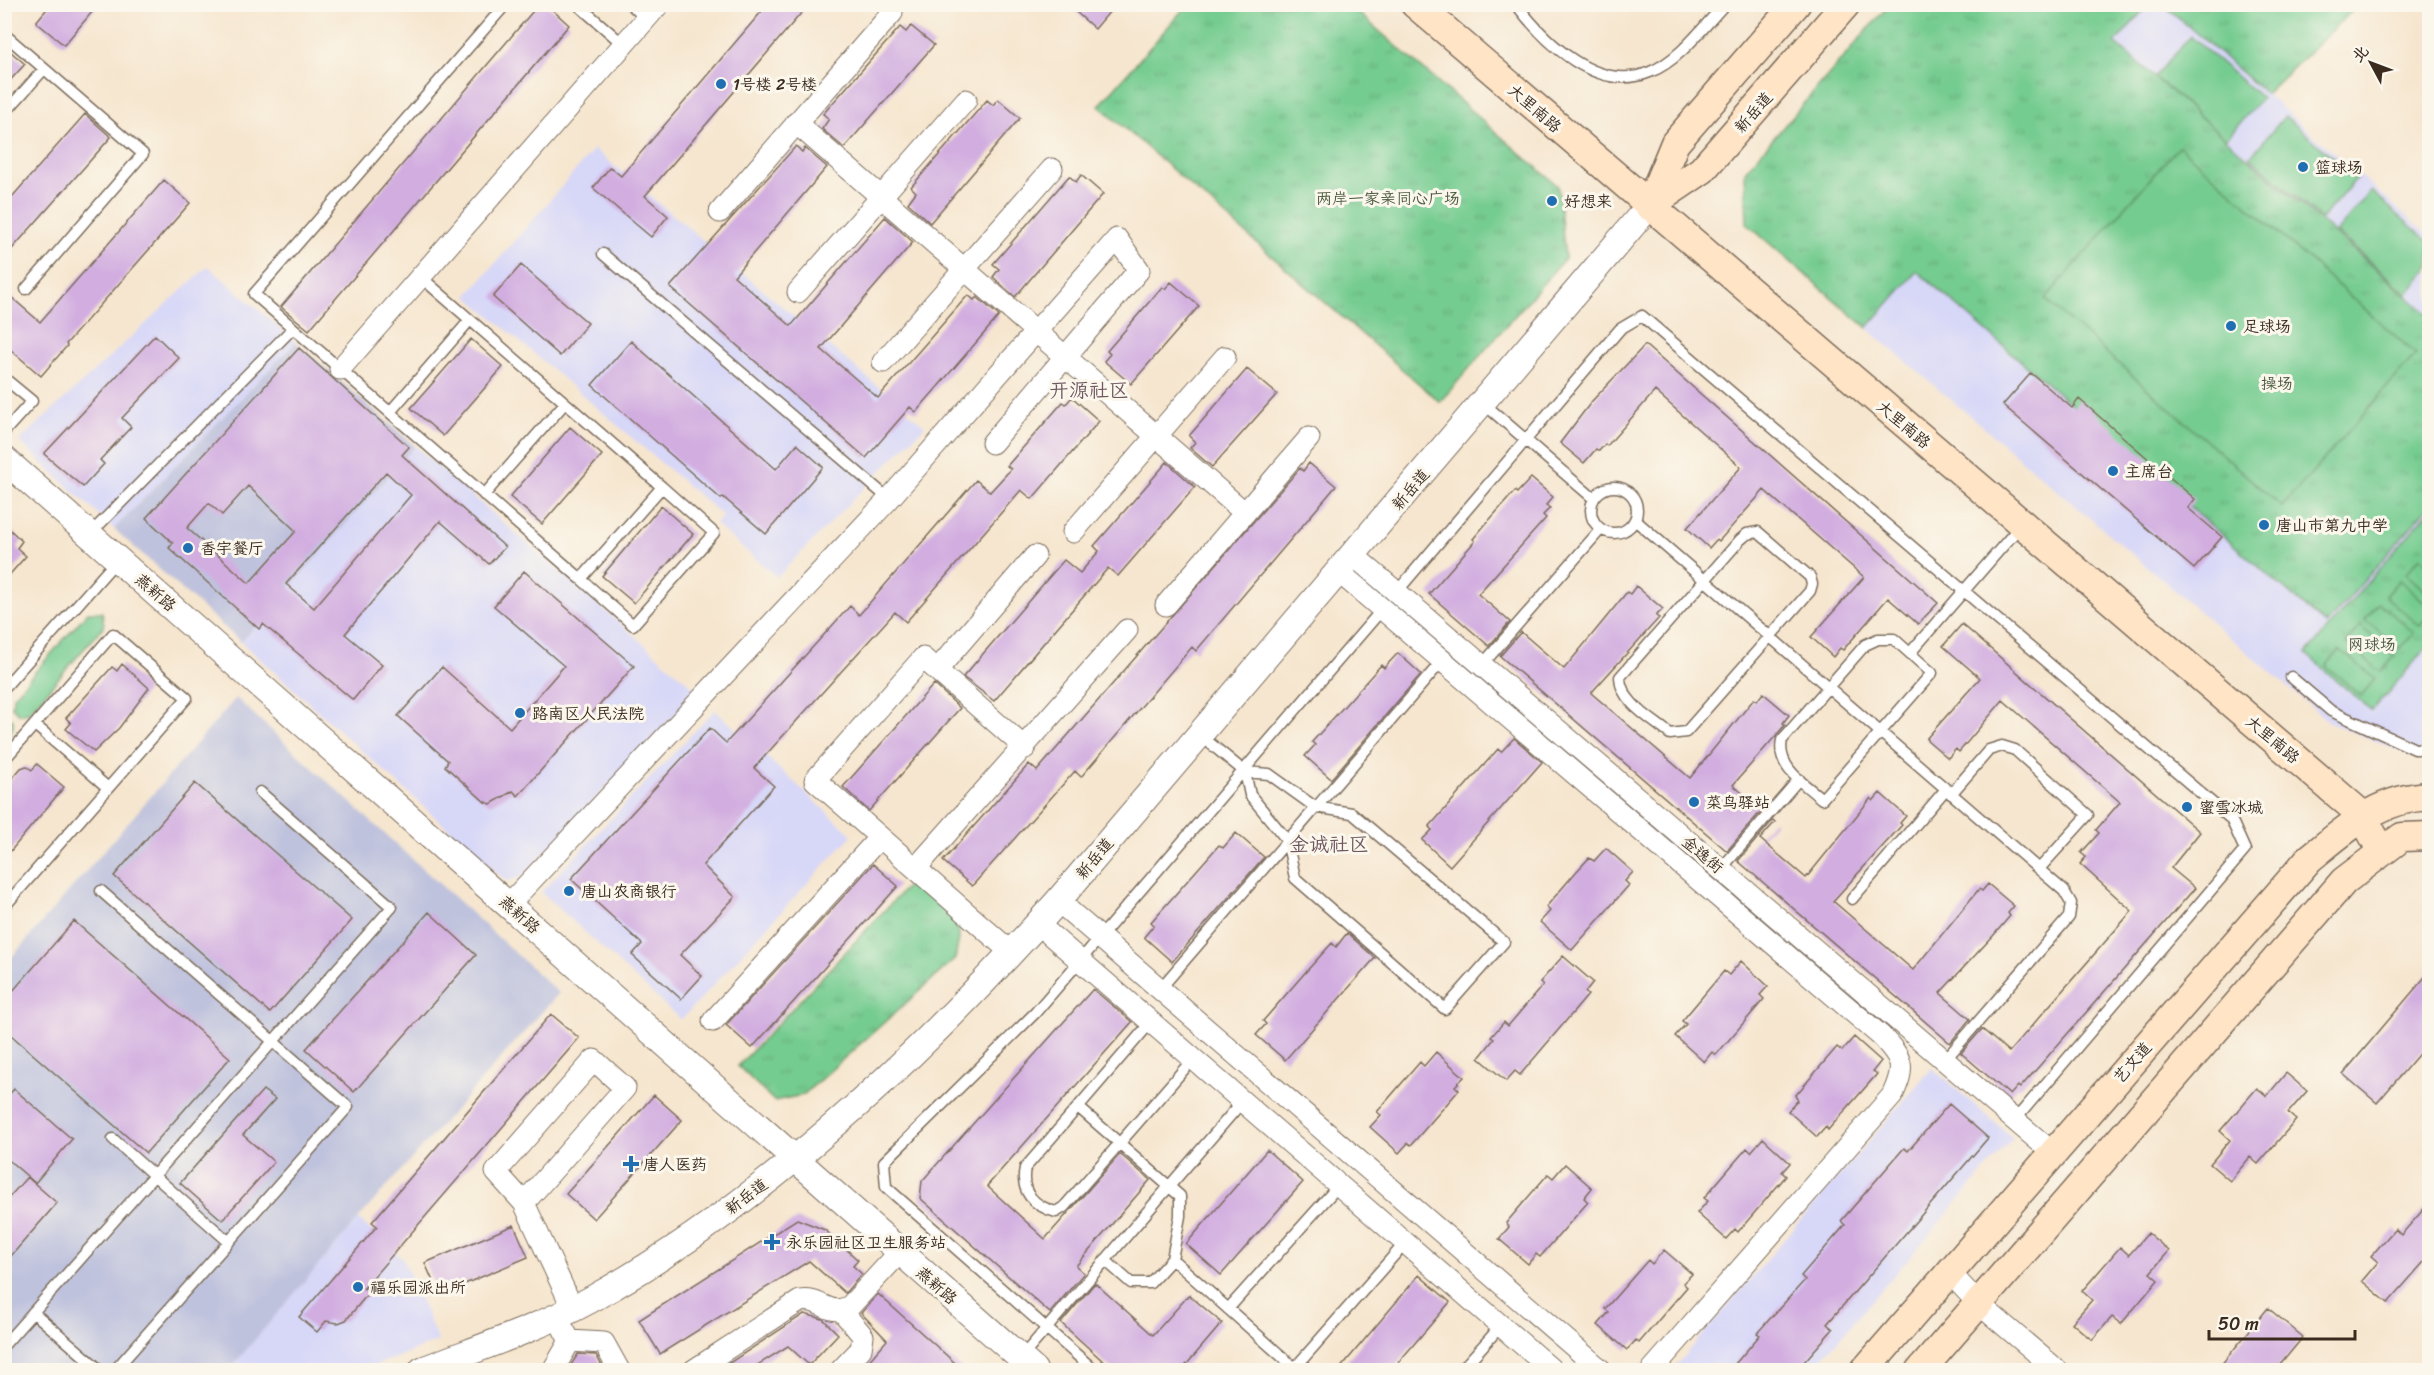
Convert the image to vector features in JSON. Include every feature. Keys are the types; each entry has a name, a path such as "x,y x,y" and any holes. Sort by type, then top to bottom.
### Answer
{"main road":[{"name":"大里南路","path":"1415,4 2362,815 2382,852"},
{"name":"新岳道","path":"1649,206 1675,143 1796,4"},
{"name":"新岳道","path":"1649,206 1702,170 1846,4"},
{"name":"艺文道","path":"1865,1371 2309,859 2362,815 2413,797 2430,796"},
{"path":"1921,1371 2344,881 2402,837 2430,836"}],"street":[{"path":"340,369 653,12"},
{"path":"720,212 892,14"},
{"path":"798,291 966,100"},
{"path":"796,123 1245,513"},
{"path":"883,362 1052,169"},
{"name":"新岳道","path":"422,1371 565,1313 683,1243 793,1160 893,1072 1038,924 1649,206"},
{"path":"509,904 889,499 1117,240 1139,270 992,443"},
{"path":"1073,532 1225,357"},
{"path":"1166,605 1309,438"},
{"name":"燕新路","path":"4,459 509,904 793,1160 1027,1364"},
{"path":"937,670 1035,556"},
{"path":"1346,564 1382,610 1881,1036 1899,1054 1901,1078 1892,1096 1652,1371"},
{"name":"金逸街","path":"1346,564 1397,592 2053,1153"},
{"path":"915,868 1025,748 1127,630"},
{"path":"1012,953 815,780 922,658 1025,748"},
{"path":"713,1021 880,837"},
{"path":"1058,901 1600,1371"},
{"path":"1038,924 1501,1326 1545,1368"},
{"path":"524,1203 625,1088 594,1060 496,1172 524,1203 565,1313 570,1341 553,1371"},
{"path":"694,1371 800,1301 808,1300 833,1311 842,1311 850,1306 899,1253"},
{"path":"1950,1273 1979,1304 2057,1371"},
{"path":"841,1371 861,1349 863,1336 842,1311"},
{"path":"570,1341 604,1343 619,1371"}],"lane":[{"path":"422,278 714,533 633,626 254,294 506,4"},
{"path":"577,4 624,45"},
{"path":"630,4 653,12"},
{"path":"1516,4 1553,45 1588,69 1618,77 1650,72 1678,52 1725,4"},
{"path":"4,34 143,154 26,289"},
{"path":"4,114 45,69"},
{"path":"603,254 889,499"},
{"path":"1094,1371 886,1187 884,1162 1035,1013 1245,772 1620,329 1642,316 2231,819 2244,850 2015,1120"},
{"path":"390,412 470,320"},
{"path":"90,534 293,328"},
{"path":"4,378 32,401 4,432"},
{"path":"484,495 565,403"},
{"path":"1482,403 1593,498"},
{"path":"581,579 662,487"},
{"path":"1621,487 1634,497 1637,512 1635,520 1624,531 1608,533 1596,525 1590,512 1593,498 1605,488 1621,487"},
{"path":"1635,520 2039,869 2071,903 2069,917 1945,1060"},
{"path":"1910,653 2022,525"},
{"path":"1482,665 1601,529"},
{"path":"1758,532 1810,577 1812,584 1810,591 1686,732 1670,734 1634,704 1620,687 1620,677 1704,580 1740,540 1748,534 1758,532"},
{"path":"4,688 118,559"},
{"path":"4,760 113,634 187,698 4,907"},
{"path":"1878,639 1894,639 1932,673 1822,799 1784,764 1780,751 1782,740 1828,687 1865,645 1878,639"},
{"path":"1160,989 1442,661"},
{"path":"2292,677 2331,711 2415,749 2430,749"},
{"path":"35,725 108,788"},
{"path":"1200,735 1245,772 1269,774 1316,807 1352,813 1504,942 1445,1009 1295,878 1287,840 1250,795 1245,772"},
{"path":"1852,898 1989,750 2002,746 2015,750 2088,815 2039,869"},
{"path":"1721,869 1799,779"},
{"path":"4,1345 392,906 260,792"},
{"path":"101,891 348,1107 115,1371"},
{"path":"1151,1022 1025,1168 1022,1180 1024,1191 1046,1210 1056,1212 1193,1059"},
{"path":"1027,1364 1046,1329 1242,1102"},
{"path":"1078,1107 1180,1196 1172,1259 1150,1283 1131,1283 1105,1260"},
{"path":"113,1139 229,1242"},
{"path":"1228,1309 1339,1185"},
{"path":"1172,1259 1295,1370 1405,1243"},
{"path":"33,1312 100,1371"},
{"path":"1461,1371 1501,1326"}],"shaded area":[{"name":"操场","path":"2148,5 2164,5 2429,236 2429,756 2413,756 2329,722 1867,328"},
{"path":"594,149 925,426 777,577 715,524 723,516 467,296"},
{"path":"208,266 296,342 114,529 19,441"},
{"path":"296,342 415,446 241,642 114,529"},
{"name":"路南区人民法院","path":"415,446 698,691 521,877 506,881 241,642"},
{"path":"236,698 559,993 358,1219 229,1370 5,1370 5,965"},
{"path":"715,710 852,835 681,1020 541,892"},
{"path":"1932,1068 2013,1138 1812,1370 1672,1370"},
{"name":"福乐园派出所","path":"358,1219 403,1259 438,1341 364,1370 229,1370"}],"green space":[{"name":"两岸一家亲同心广场","path":"1187,5 1349,5 1558,186 1565,258 1440,402 1099,106"},
{"name":"操场","path":"1889,5 2148,5 2115,43 2429,315 2429,506 2326,625 1917,271 1867,328 1747,224 1745,171"},
{"path":"2164,5 2358,5 2266,94"},
{"path":"2190,36 2262,98 2226,139 2155,77"},
{"name":"篮球场","path":"2285,116 2357,178 2321,219 2250,157"},
{"name":"足球场","path":"2179,146 2416,354 2282,507 2045,299"},
{"name":"篮球场","path":"2371,191 2429,242 2429,268 2407,294 2336,232"},
{"name":"网球场","path":"2429,511 2429,645 2372,711 2306,654"},
{"path":"2420,557 2429,566 2429,594 2406,574"},
{"path":"2399,580 2429,606 2429,614 2420,626 2385,596"},
{"path":"2379,603 2414,633 2400,649 2365,619"},
{"path":"88,612 102,612 104,626 29,712 19,714 12,707 13,697"},
{"path":"2360,626 2395,656 2381,672 2346,643"},
{"path":"2340,650 2375,679 2361,696 2326,666"},
{"path":"5,716 13,719 13,722 12,731 5,740"},
{"path":"914,879 958,917 959,939 955,959 803,1095 774,1101 738,1066"}],"building":[{"path":"51,4 99,4 64,45 36,22"},
{"path":"539,4 546,4 569,25 309,330 281,307"},
{"name":"1号楼 2号楼","path":"768,4 809,4 645,196 668,216 651,237 593,188 610,167 621,176"},
{"path":"1067,4 1116,4 1095,29"},
{"path":"911,26 934,45 844,148 822,129 829,119 823,114 900,27 906,32"},
{"path":"4,46 25,64 4,87"},
{"path":"998,99 1020,118 930,223 908,203 916,192 911,187 987,100 993,105"},
{"path":"85,114 111,137 4,258 4,206"},
{"path":"796,146 802,152 805,148 827,167 734,276 791,326 885,217 913,242 821,349 878,398 968,295 974,300 977,297 999,316 916,412 910,407 866,458 670,287"},
{"path":"1081,175 1103,194 1015,297 993,277 999,269 993,264 1069,176 1076,182"},
{"path":"164,180 190,203 66,344 67,346 41,376 4,344 4,291 40,322"},
{"path":"521,265 588,323 560,356 493,297"},
{"path":"1171,282 1199,306 1131,384 1104,361 1110,354 1107,351 1162,287 1165,289"},
{"path":"155,335 179,358 122,418 131,427 100,460 104,464 83,487 44,454"},
{"path":"471,339 503,367 443,436 411,408"},
{"path":"631,341 776,469 797,444 823,467 766,534 723,497 721,499 592,385"},
{"path":"1645,345 1938,603 1918,624 1888,598 1843,650 1840,648 1833,657 1811,637 1864,577 1764,490 1719,541 1717,539 1709,548 1687,528 1741,467 1655,391 1607,446 1605,444 1599,451 1596,449 1584,463 1560,443 1592,401"},
{"path":"299,348 409,447 402,455 505,547 489,564 440,521 345,634 382,665 353,700 263,624 259,629 169,548 173,543 146,518","holes":["386,472 411,495 314,608 286,584","248,486 296,531 249,583 187,528 209,503 222,515"]},
{"path":"1247,369 1277,394 1212,467 1190,448 1195,442 1189,436"},
{"name":"主席台","path":"2031,373 2072,408 2079,399 2195,499 2188,508 2222,537 2194,569 2003,405"},
{"path":"1072,397 1099,421 1032,499 1021,490 906,622 895,612 754,768 774,786 703,865 735,897 680,955 702,976 681,999 632,955 642,944 571,879 710,728 726,743 850,606 859,615 976,480 990,492 1011,469 1007,466 1063,402 1066,404"},
{"path":"570,427 602,455 542,524 510,497"},
{"path":"1167,462 1195,487 1118,576 1108,568 994,701 963,677 1064,560 1080,573 1099,551 1094,546"},
{"path":"1309,463 1336,486 1196,651 1192,647 1081,777 1075,771 972,886 943,861 1029,764 1037,771 1300,468 1303,471"},
{"path":"1531,478 1553,497 1546,505 1550,508 1543,515 1546,518 1478,594 1510,622 1489,646 1429,594 1475,541 1473,539 1484,526 1515,491 1517,493"},
{"path":"661,506 693,534 634,603 602,576"},
{"path":"4,524 22,541 17,548 26,556 4,581"},
{"path":"524,571 634,666 518,796 513,791 491,804 485,802 445,766 448,761 398,716 442,667 510,728 564,666 494,606"},
{"path":"1636,586 1663,609 1656,616 1659,618 1591,693 1690,778 1754,699 1757,701 1763,693 1789,715 1783,723 1785,725 1733,785 1762,810 1727,851 1500,656 1521,632 1564,669 1627,592 1630,594"},
{"path":"1962,624 2200,832 2171,868 2195,888 2020,1088 2018,1086 2010,1095 1961,1053 1982,1029 2009,1052 2132,911 2080,864 2086,857 2081,853 2099,833 2096,830 2120,802 2003,700 1959,752 1956,749 1948,758 1926,739 1980,678 1943,646"},
{"path":"1398,653 1421,674 1331,779 1305,756 1315,745 1312,742 1381,665 1384,668"},
{"path":"122,664 149,688 119,728 94,752 66,729 71,723 66,718 112,667 117,671"},
{"path":"934,684 960,708 869,811 843,787"},
{"path":"1514,738 1542,762 1450,866 1422,840 1432,830 1429,827 1498,749 1501,752"},
{"path":"37,764 64,787 4,859 4,788 21,768 26,766 32,770"},
{"path":"195,783 352,920 270,1013 114,876"},
{"path":"1880,793 1906,816 1900,823 1902,825 1833,901 1913,970 1979,889 1982,891 1988,884 2014,906 2008,913 2010,916 1993,936 1940,993 1970,1019 1950,1043 1738,861 1773,820 1775,822 1760,839 1806,878 1871,798 1873,801"},
{"path":"1236,833 1264,857 1172,962 1144,937 1154,925 1151,922 1219,845 1223,848"},
{"path":"1606,848 1633,872 1625,881 1629,885 1572,950 1540,922 1550,911 1546,907 1576,872 1589,858 1594,861"},
{"path":"873,864 898,886 752,1048 726,1025"},
{"path":"429,912 476,955 354,1092 306,1049"},
{"path":"74,921 230,1058 146,1153 4,1029 4,1001"},
{"path":"1347,933 1375,958 1285,1060 1256,1035 1266,1024 1263,1021 1303,975 1332,943 1336,947"},
{"path":"1563,956 1593,982 1585,992 1588,995 1520,1075 1515,1071 1506,1081 1479,1058 1494,1039 1491,1037 1504,1022 1508,1026 1543,985 1540,982"},
{"path":"1741,961 1768,986 1760,995 1764,999 1716,1055 1712,1052 1704,1062 1675,1036 1686,1024 1682,1021 1724,971 1729,975"},
{"path":"2430,971 2430,1041 2377,1103 2343,1074"},
{"path":"1093,989 1132,1022 987,1186 1045,1239 1120,1154 1150,1180 1076,1266 1084,1273 1050,1313 920,1198 922,1181"},
{"path":"551,1014 579,1038 363,1289 377,1283 346,1320 338,1323 326,1321 317,1332 299,1317 377,1226 372,1222"},
{"path":"1854,1037 1881,1061 1873,1071 1877,1074 1828,1130 1826,1127 1817,1137 1788,1111 1798,1100 1795,1096 1837,1047 1842,1051"},
{"path":"1436,1052 1464,1077 1455,1086 1459,1090 1411,1145 1408,1143 1399,1153 1370,1127 1381,1115 1377,1112 1420,1062 1424,1066"},
{"path":"2286,1073 2307,1091 2288,1113 2296,1120 2258,1164 2250,1157 2230,1181 2210,1164 2230,1140 2220,1131 2257,1088 2267,1096"},
{"path":"14,1089 72,1139 35,1183 4,1156 4,1100"},
{"path":"263,1090 275,1099 243,1135 274,1162 222,1220 180,1183"},
{"path":"654,1095 682,1120 594,1219 566,1194"},
{"path":"1949,1104 1988,1138 1827,1324 1833,1329 1804,1362 1813,1371 1729,1371 1760,1335 1757,1333 1805,1280 1801,1276 1845,1225 1841,1221 1904,1148 1908,1151"},
{"path":"1763,1138 1790,1163 1782,1172 1786,1176 1738,1232 1735,1229 1726,1239 1697,1213 1708,1201 1704,1198 1747,1148 1751,1152"},
{"path":"1267,1150 1303,1182 1221,1275 1186,1244"},
{"path":"1565,1164 1592,1188 1584,1198 1588,1202 1540,1257 1536,1254 1528,1264 1499,1239 1509,1227 1506,1223 1548,1174 1553,1178"},
{"path":"27,1177 57,1203 4,1264 4,1203"},
{"path":"2430,1202 2430,1255 2388,1303 2362,1281 2378,1262 2371,1256 2395,1229 2401,1235"},
{"path":"797,1219 825,1230 858,1260 853,1266 862,1274 845,1293 809,1261 660,1354 639,1320"},
{"path":"514,1225 528,1257 439,1295 425,1263"},
{"path":"2148,1233 2169,1251 2150,1273 2158,1280 2121,1324 2112,1317 2092,1340 2072,1323 2092,1300 2082,1291 2120,1247 2129,1255"},
{"path":"1664,1250 1692,1274 1683,1283 1687,1287 1639,1343 1636,1340 1627,1350 1598,1325 1609,1312 1605,1309 1648,1260 1652,1264"},
{"path":"1419,1275 1450,1302 1391,1371 1338,1371"},
{"path":"1095,1283 1153,1335 1189,1295 1222,1323 1181,1371 1114,1371 1061,1323"},
{"path":"878,1294 964,1371 860,1371 887,1340 861,1313"},
{"path":"2268,1308 2303,1337 2275,1371 2216,1371"},
{"path":"804,1314 823,1319 838,1334 809,1365 788,1346 748,1371 717,1371"},
{"path":"578,1354 596,1355 605,1371 567,1371"}],"place":[{"name":"1号楼 2号楼","path":"721,84"},
{"name":"篮球场","path":"2303,167"},
{"name":"好想来","path":"1552,201"},
{"name":"足球场","path":"2231,326"},
{"name":"主席台","path":"2113,471"},
{"name":"唐山市第九中学","path":"2264,525"},
{"name":"香宇餐厅","path":"188,548"},
{"name":"路南区人民法院","path":"520,713"},
{"name":"菜鸟驿站","path":"1694,802"},
{"name":"蜜雪冰城","path":"2187,807"},
{"name":"唐山农商银行","path":"569,891"},
{"name":"唐人医药","path":"631,1164"},
{"name":"永乐园社区卫生服务站","path":"772,1242"},
{"name":"福乐园派出所","path":"358,1287"}],"district":[{"name":"开源社区","path":"1089,390"},
{"name":"金诚社区","path":"1329,844"}]}
